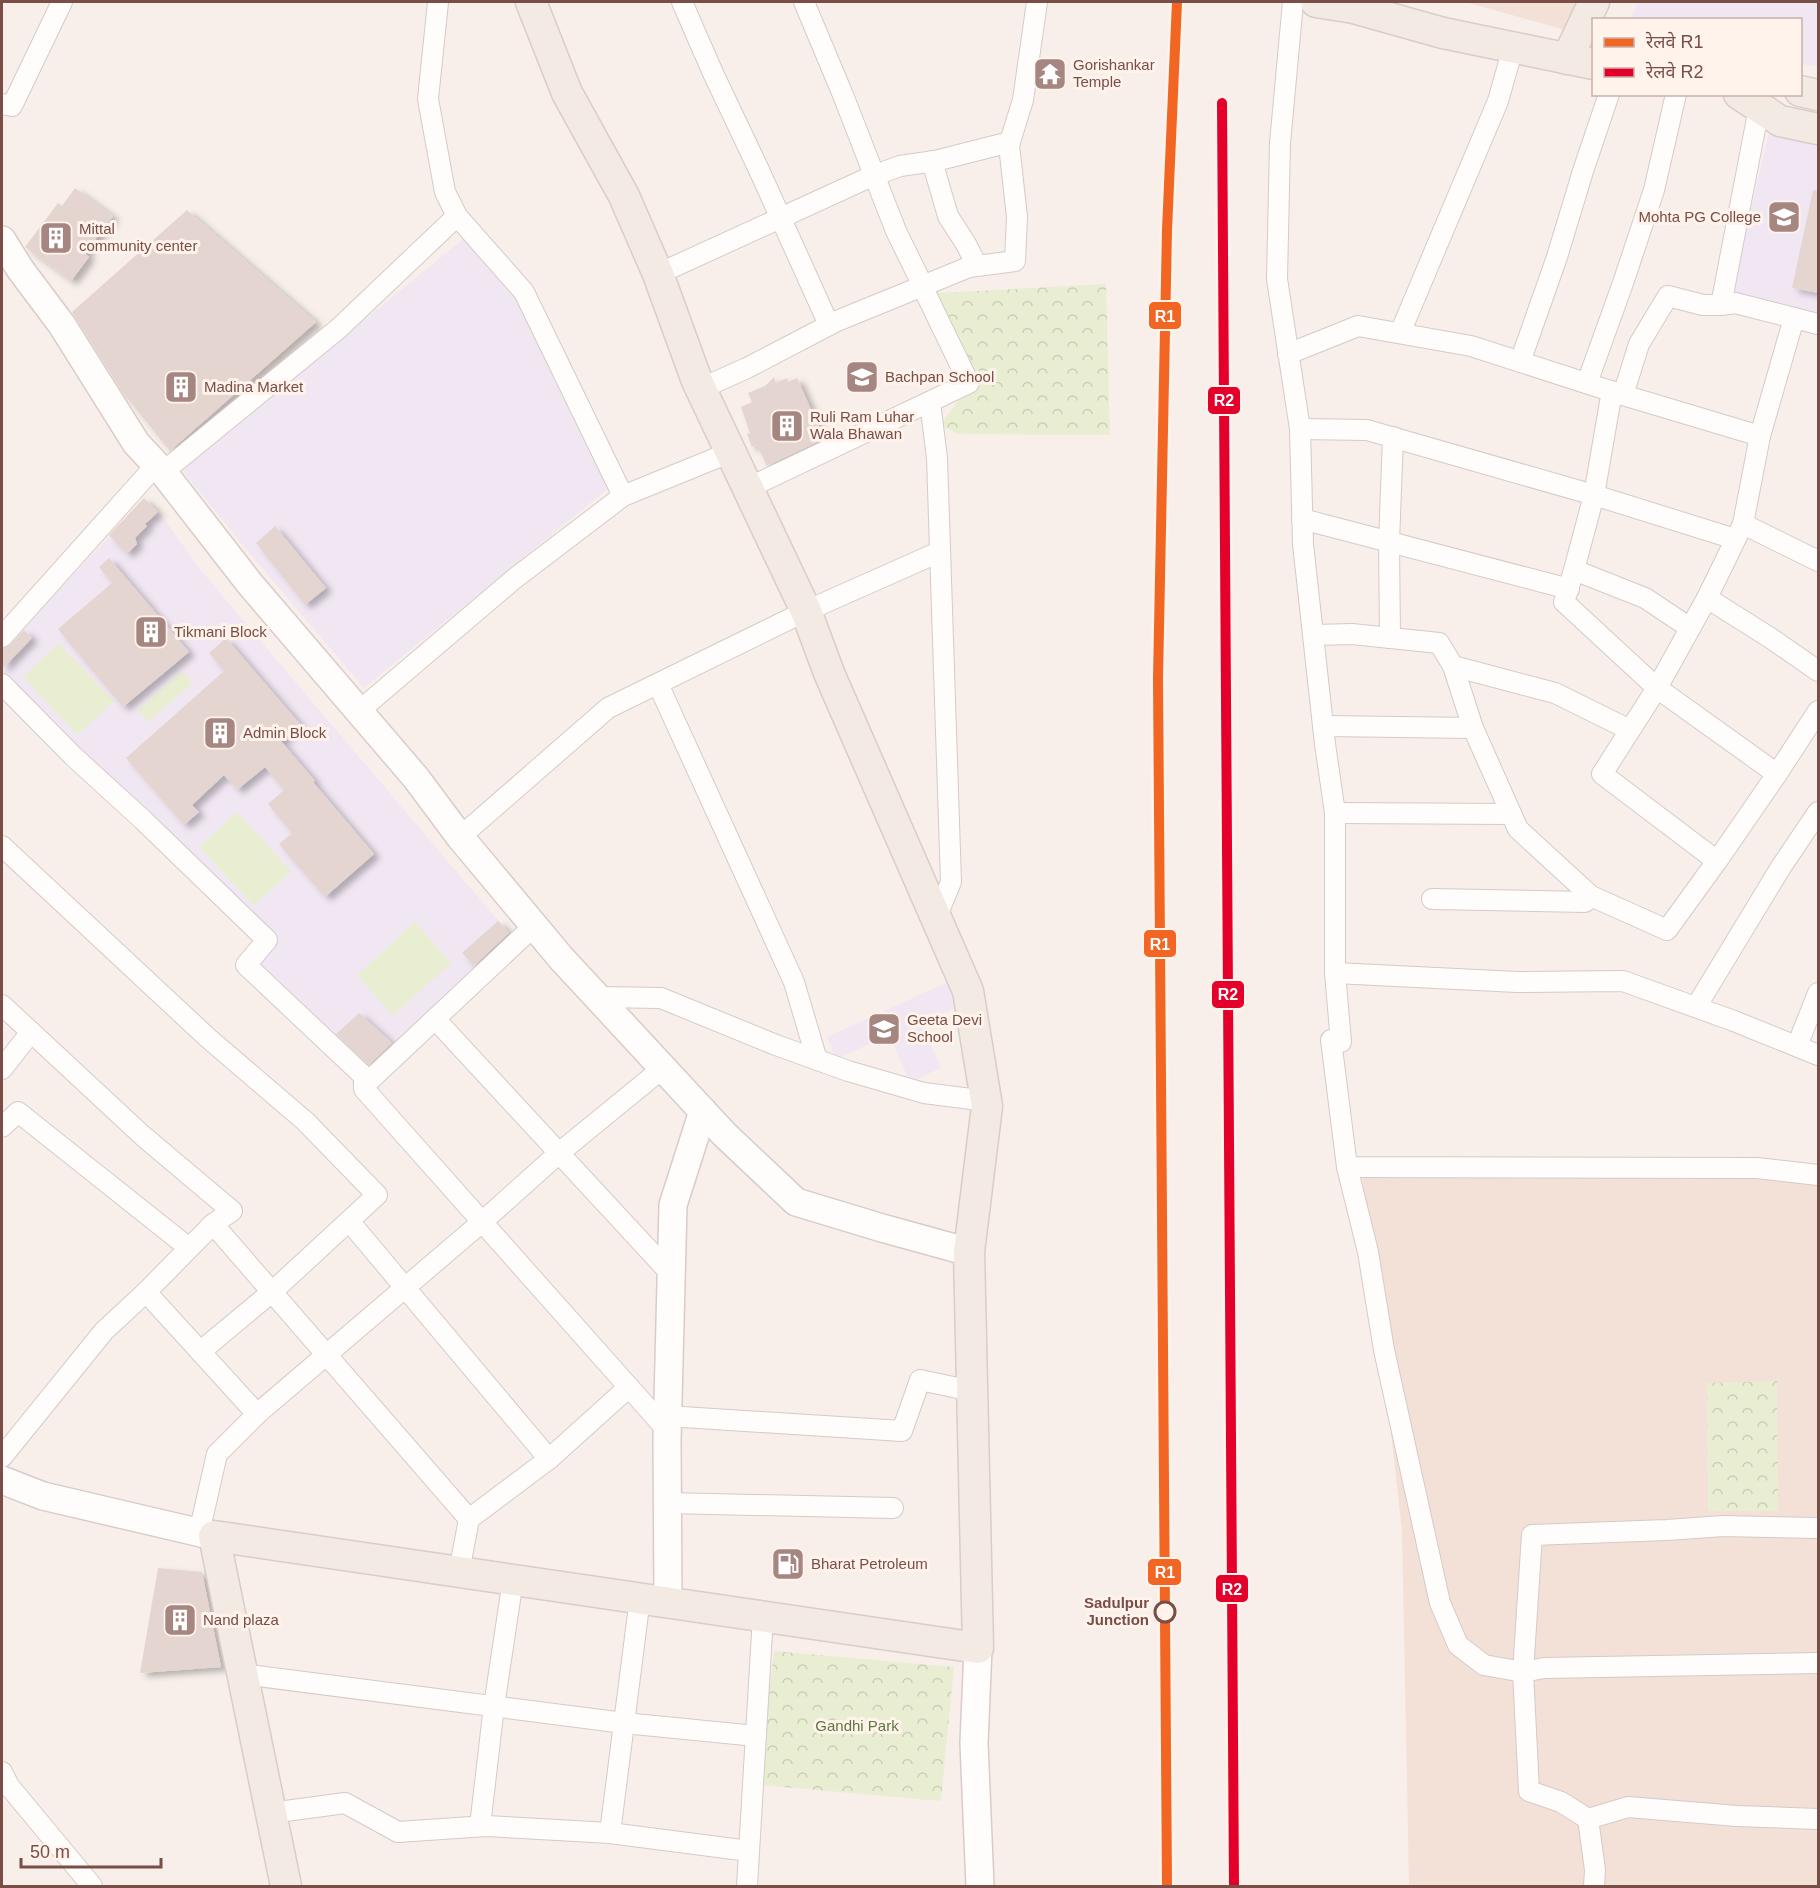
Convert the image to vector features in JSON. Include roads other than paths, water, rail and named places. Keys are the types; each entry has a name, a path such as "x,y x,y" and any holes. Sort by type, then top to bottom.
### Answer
{"main road":[{"path":"286,1887 242,1674 206,1534 978,1648 969,1252 987,1101 968,991 829,673 806,611 700,388 658,274 624,196 567,93 531,2"},
{"path":"1316,2 1354,8 1443,33 1580,62 1593,2"},
{"path":"1802,91 1818,95"},
{"path":"1749,101 1780,121 1818,129"}],"street":[{"path":"2,104 12,106 62,2"},
{"path":"438,2 428,99 445,192 457,216 524,292 623,496"},
{"path":"682,2 829,325"},
{"path":"748,488 969,383 896,231 804,2"},
{"path":"700,388 747,368 829,325 969,267 1015,261 1017,217 1010,142 1023,100 1037,2"},
{"path":"1293,2 1280,143 1277,279 1300,429 1303,544 1335,813 1335,973 1341,1042 1331,1040 1347,1167 1368,1252 1384,1350 1440,1603 1458,1645 1484,1665 1523,1671 1544,1668 1818,1663"},
{"path":"1400,333 1498,102 1513,48"},
{"path":"1520,362 1557,257 1608,96"},
{"path":"1587,383 1654,190 1676,96"},
{"path":"1721,305 1749,101"},
{"path":"658,274 900,166 932,161 1010,142"},
{"path":"932,161 948,216 966,244 976,266"},
{"path":"2,637 160,469 338,329 457,216"},
{"path":"2,240 11,267 62,326 136,443 160,469 250,584 417,778 460,837 561,958 724,1134 796,1202 969,1252"},
{"path":"1777,774 1657,688 1564,602 1594,495 1618,393 1639,344 1668,296 1703,305 1735,303 1818,324"},
{"path":"1717,861 1602,774 1657,688 1707,598 1739,531 1760,436 1794,318"},
{"path":"1288,354 1358,326 1400,333 1471,346 1760,436"},
{"path":"930,402 937,458 951,882 936,918"},
{"path":"1300,429 1367,430 1594,495 1739,531 1818,561"},
{"path":"1390,638 1389,542 1393,437"},
{"path":"359,711 514,579 623,496 731,452"},
{"path":"1302,519 1389,542 1572,580 1645,598 1690,628"},
{"path":"460,837 608,708 806,611 939,552"},
{"path":"1707,598 1772,639 1818,672"},
{"path":"1313,635 1352,634 1439,643 1453,666 1473,728 1518,829 1591,896 1667,930 1777,774 1818,711"},
{"path":"1453,666 1555,693 1630,730"},
{"path":"2,684 73,756 267,940 246,965 369,1081 535,925"},
{"path":"658,684 794,982 817,1060"},
{"path":"1323,726 1473,728"},
{"path":"1696,1007 1781,867 1818,812"},
{"path":"1335,813 1511,814"},
{"path":"2,846 208,1038 305,1121 377,1195 273,1291 201,1351"},
{"path":"1432,899 1585,902 1591,896"},
{"path":"1335,973 1517,982 1623,981 1818,1055"},
{"path":"1797,1046 1818,993"},
{"path":"598,998 661,998 848,1071 924,1093 987,1101"},
{"path":"2,1005 143,1136 232,1211 213,1224 104,1331 2,1457"},
{"path":"435,1019 671,1274"},
{"path":"2,1069 31,1032"},
{"path":"2,1480 43,1496 206,1534 217,1454 257,1414 482,1222 559,1153 663,1068"},
{"path":"364,1076 364,1089 628,1387 667,1423 902,1431 920,1380 972,1391"},
{"path":"610,1833 624,1723 654,1600 667,1503 667,1423 674,1205 703,1111"},
{"path":"2,1127 18,1112 189,1248"},
{"path":"1347,1167 1757,1168 1818,1175"},
{"path":"349,1221 549,1459"},
{"path":"213,1224 469,1519"},
{"path":"146,1292 257,1414"},
{"path":"459,1572 469,1519 549,1459 628,1387"},
{"path":"667,1503 892,1508"},
{"path":"1818,1528 1723,1526 1532,1535 1523,1671 1529,1791 1561,1802 1588,1819 1628,1807 1737,1816 1818,1819"},
{"path":"480,1826 494,1706 513,1580"},
{"path":"747,1887 763,1616"},
{"path":"978,1648 974,1743 980,1887"},
{"path":"242,1674 624,1723 756,1736"},
{"path":"2,1772 9,1786 92,1887"},
{"path":"270,1813 345,1803 398,1832 480,1826 610,1833 749,1851"},
{"path":"1588,1819 1595,1870 1594,1887"}],"rail line":[{"name":"R1","path":"1167,1886 1158,678 1167,230 1177,2"},
{"name":"R2","path":"1222,103 1234,1886"}],"place":[{"name":"Gorishankar Temple","path":"1050,74"},
{"name":"Mohta PG College","path":"1784,217"},
{"name":"Mittal community center","path":"56,238"},
{"name":"Bachpan School","path":"862,377"},
{"name":"Madina Market","path":"181,387"},
{"name":"Ruli Ram Luhar Wala Bhawan","path":"787,426"},
{"name":"Tikmani Block","path":"151,632"},
{"name":"Admin Block","path":"220,733"},
{"name":"Geeta Devi School","path":"884,1029"},
{"name":"Bharat Petroleum","path":"788,1564"},
{"name":"Sadulpur Junction","path":"1165,1612"},
{"name":"Nand plaza","path":"180,1620"}],"park label":[{"name":"Gandhi Park","path":"857,1726"}]}
